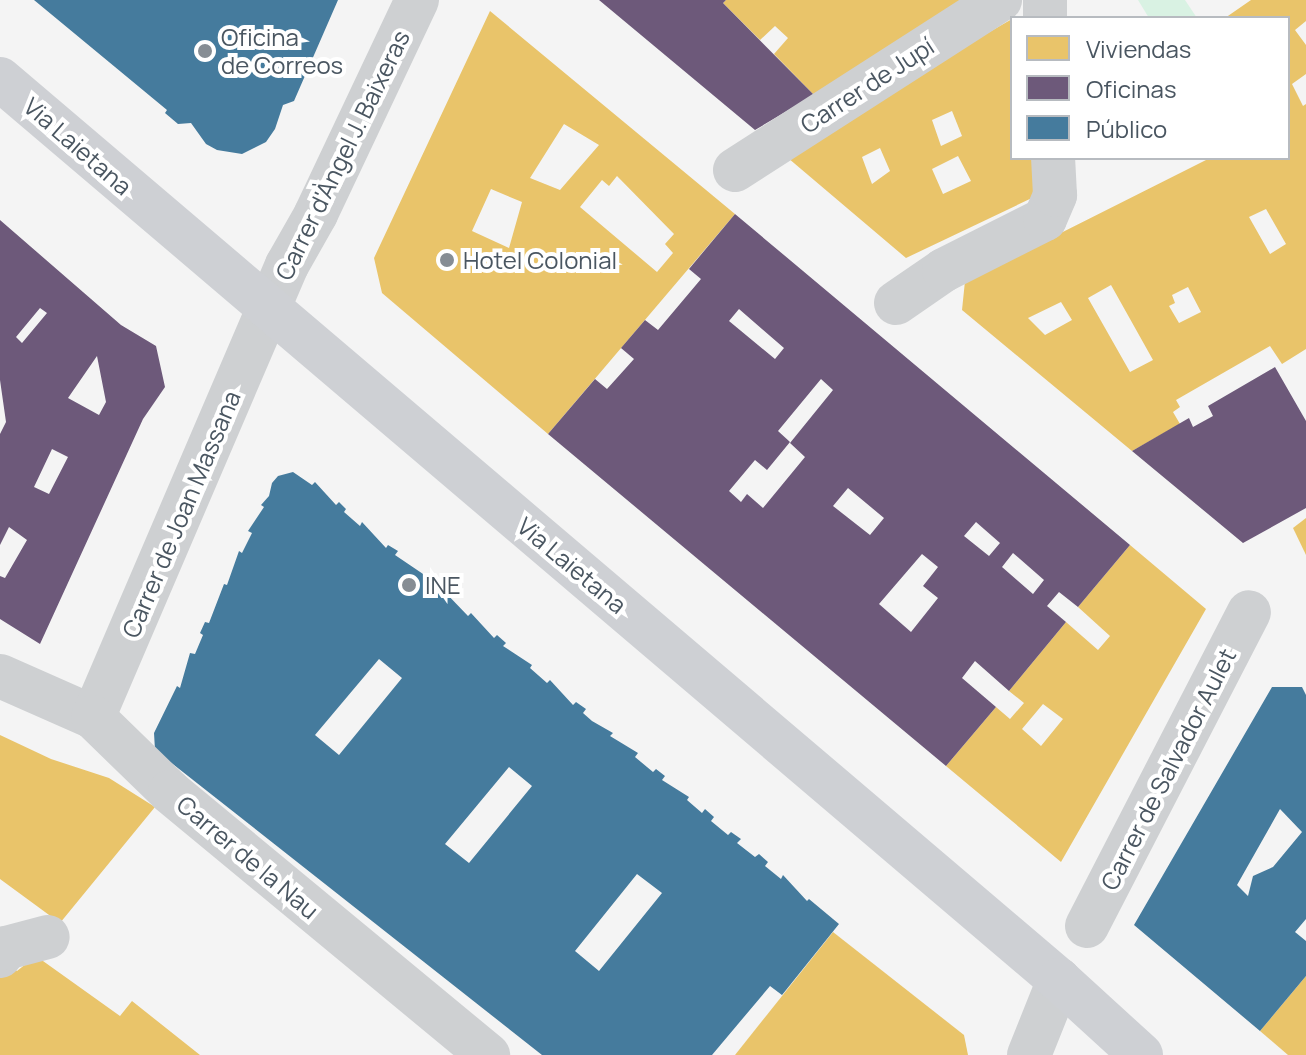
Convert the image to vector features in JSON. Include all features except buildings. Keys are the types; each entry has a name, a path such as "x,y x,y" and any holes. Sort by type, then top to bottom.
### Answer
{"main road":[{"name":"Via Laietana","path":"0,79 1059,980 1141,1055"}],"street":[{"name":"Carrer d'Àngel J. Baixeras","path":"269,310 291,257 316,214 417,0"},
{"name":"Carrer de Jupí","path":"735,170 1000,0"},
{"path":"896,303 944,270 1045,219 1055,195 1053,160"},
{"name":"Carrer de Joan Massana","path":"93,717 269,310"},
{"name":"Carrer de Salvador Aulet","path":"1087,926 1249,612"},
{"name":"Carrer de la Nau","path":"0,676 93,717 170,792 488,1055"},
{"path":"0,956 6,948 48,937"},
{"path":"1029,1055 1059,980"}],"green space":[{"path":"1138,0 1185,0 1196,16 1148,16"}],"place":[{"name":"Oficina de Correos","path":"205,51"},
{"name":"Hotel Colonial","path":"447,260"},
{"name":"INE","path":"409,585"}]}
